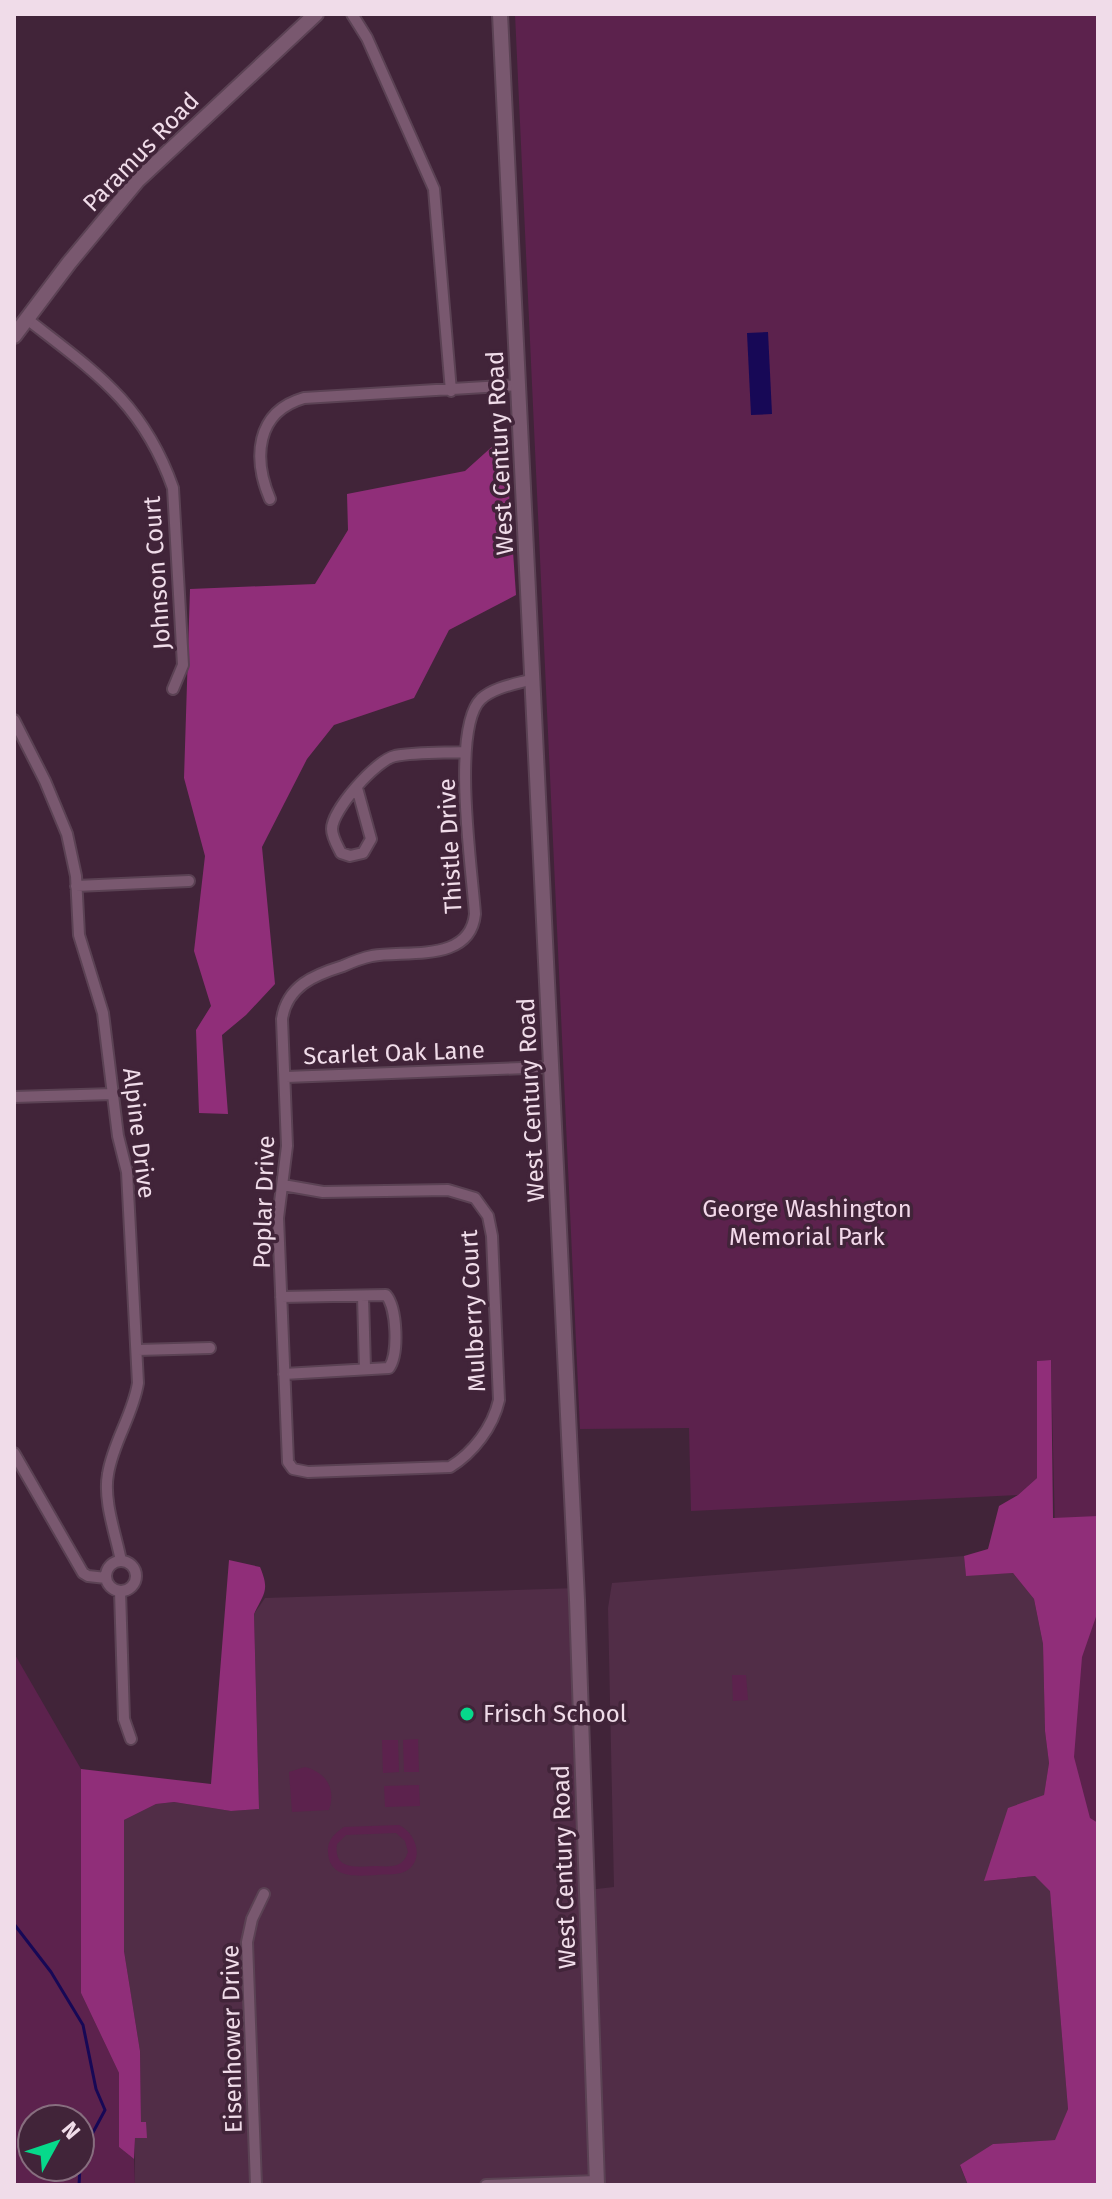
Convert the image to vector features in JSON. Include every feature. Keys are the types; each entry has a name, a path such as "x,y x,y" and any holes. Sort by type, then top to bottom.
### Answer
{"main road":[{"name":"Paramus Road","path":"14,336 137,181 316,14"},
{"name":"West Century Road","path":"500,14 577,1588 597,2183"}],"street":[{"path":"352,14 367,38 434,189 451,391"},
{"name":"Johnson Court","path":"27,319 115,389 142,422 164,463 173,488 183,665 173,689"},
{"path":"270,499 263,482 261,443 269,422 284,406 304,398 519,385"},
{"name":"Thistle Drive","path":"315,975 371,956 434,952 466,939 474,928 475,914 464,752 470,715 480,700 497,689 533,679"},
{"name":"Alpine Drive","path":"14,720 58,809 73,858 79,935 103,1013 118,1136 127,1172 138,1350 136,1397 107,1475 121,1561"},
{"path":"357,788 371,839 363,853 350,856 341,853 332,830 334,818 357,788 381,762 394,756 464,752"},
{"path":"76,886 189,881"},
{"name":"Poplar Drive","path":"315,975 294,990 284,1005 287,1146 278,1218 288,1462 300,1472 315,1472"},
{"name":"Scarlet Oak Lane","path":"286,1077 551,1067"},
{"path":"14,1097 113,1094"},
{"name":"Mulberry Court","path":"283,1185 323,1192 461,1192 475,1198 483,1207 492,1236 499,1400 492,1419 475,1445 462,1460 450,1467 315,1472"},
{"path":"281,1297 386,1295 393,1303 396,1358 389,1368 284,1374"},
{"path":"363,1296 365,1369"},
{"path":"138,1350 210,1348"},
{"path":"14,1453 83,1573 106,1578"},
{"path":"121,1561 132,1566 136,1579 132,1587 120,1591 109,1586 106,1578 110,1566 121,1561"},
{"path":"120,1591 124,1719 131,1739"},
{"name":"Eisenhower Drive","path":"256,2185 247,1942 252,1919 264,1894"},
{"path":"486,2185 597,2183"}],"shaded area":[{"path":"768,332 772,414 751,415 747,333"},
{"path":"505,435 516,595 449,630 414,698 334,725 307,759 262,847 275,984 222,1035 228,1114 199,1113 196,1030 211,1006 194,951 205,856 184,778 190,589 315,584 348,530 347,494 465,471"},
{"path":"1051,1360 1053,1518 1098,1516 1098,1611 1082,1657 1074,1757 1090,1818 1098,1823 1098,2185 968,2185 960,2165 993,2144 1055,2140 1068,2109 1050,1891 1035,1876 984,1881 1008,1808 1044,1795 1049,1763 1043,1644 1034,1599 1013,1573 966,1576 964,1556 988,1549 999,1506 1018,1495 1037,1478 1037,1361"},
{"path":"964,1556 966,1575 1013,1573 1034,1599 1043,1644 1049,1763 1044,1796 985,1881 1035,1876 1050,1890 1068,2109 1056,2140 993,2144 960,2166 968,2185 135,2185 135,2138 147,2137 141,2122 140,2051 124,1951 124,1820 156,1804 174,1802 231,1811 259,1809 254,1614 265,1598 577,1588 588,1890 614,1887 608,1608 612,1583"},
{"path":"229,1560 260,1567 265,1582 254,1614 259,1809 231,1811 174,1802 156,1804 124,1820 124,1951 140,2051 141,2122 146,2122 147,2138 135,2138 134,2159 119,2147 119,2073 81,1993 81,1769 211,1784"}],"green space":[{"name":"George Washington Memorial Park","path":"515,14 1098,14 1098,1875 1063,1871 1051,1360 1037,1361 1037,1478 1018,1495 691,1511 689,1428 580,1429"},
{"path":"14,1653 81,1769 81,1993 119,2073 119,2147 134,2159 135,2185 14,2185"},
{"path":"732,1675 746,1675 748,1700 733,1701"},
{"path":"418,1739 419,1772 404,1772 403,1740"},
{"path":"382,1740 398,1740 399,1772 383,1773"},
{"path":"305,1767 319,1773 328,1783 331,1795 329,1810 292,1812 289,1772"},
{"path":"419,1785 420,1806 385,1807 384,1786"},
{"path":"399,1825 415,1842 414,1863 409,1869 395,1874 353,1875 339,1871 330,1861 328,1848 332,1837 344,1827","holes":["396,1833 405,1841 408,1852 402,1862 395,1866 347,1865 342,1863 337,1852 337,1844 346,1835"]}],"waterway":[{"path":"14,1924 51,1972 83,2025 96,2089 105,2110 96,2127"}],"place":[{"name":"Frisch School","path":"467,1714"}]}
